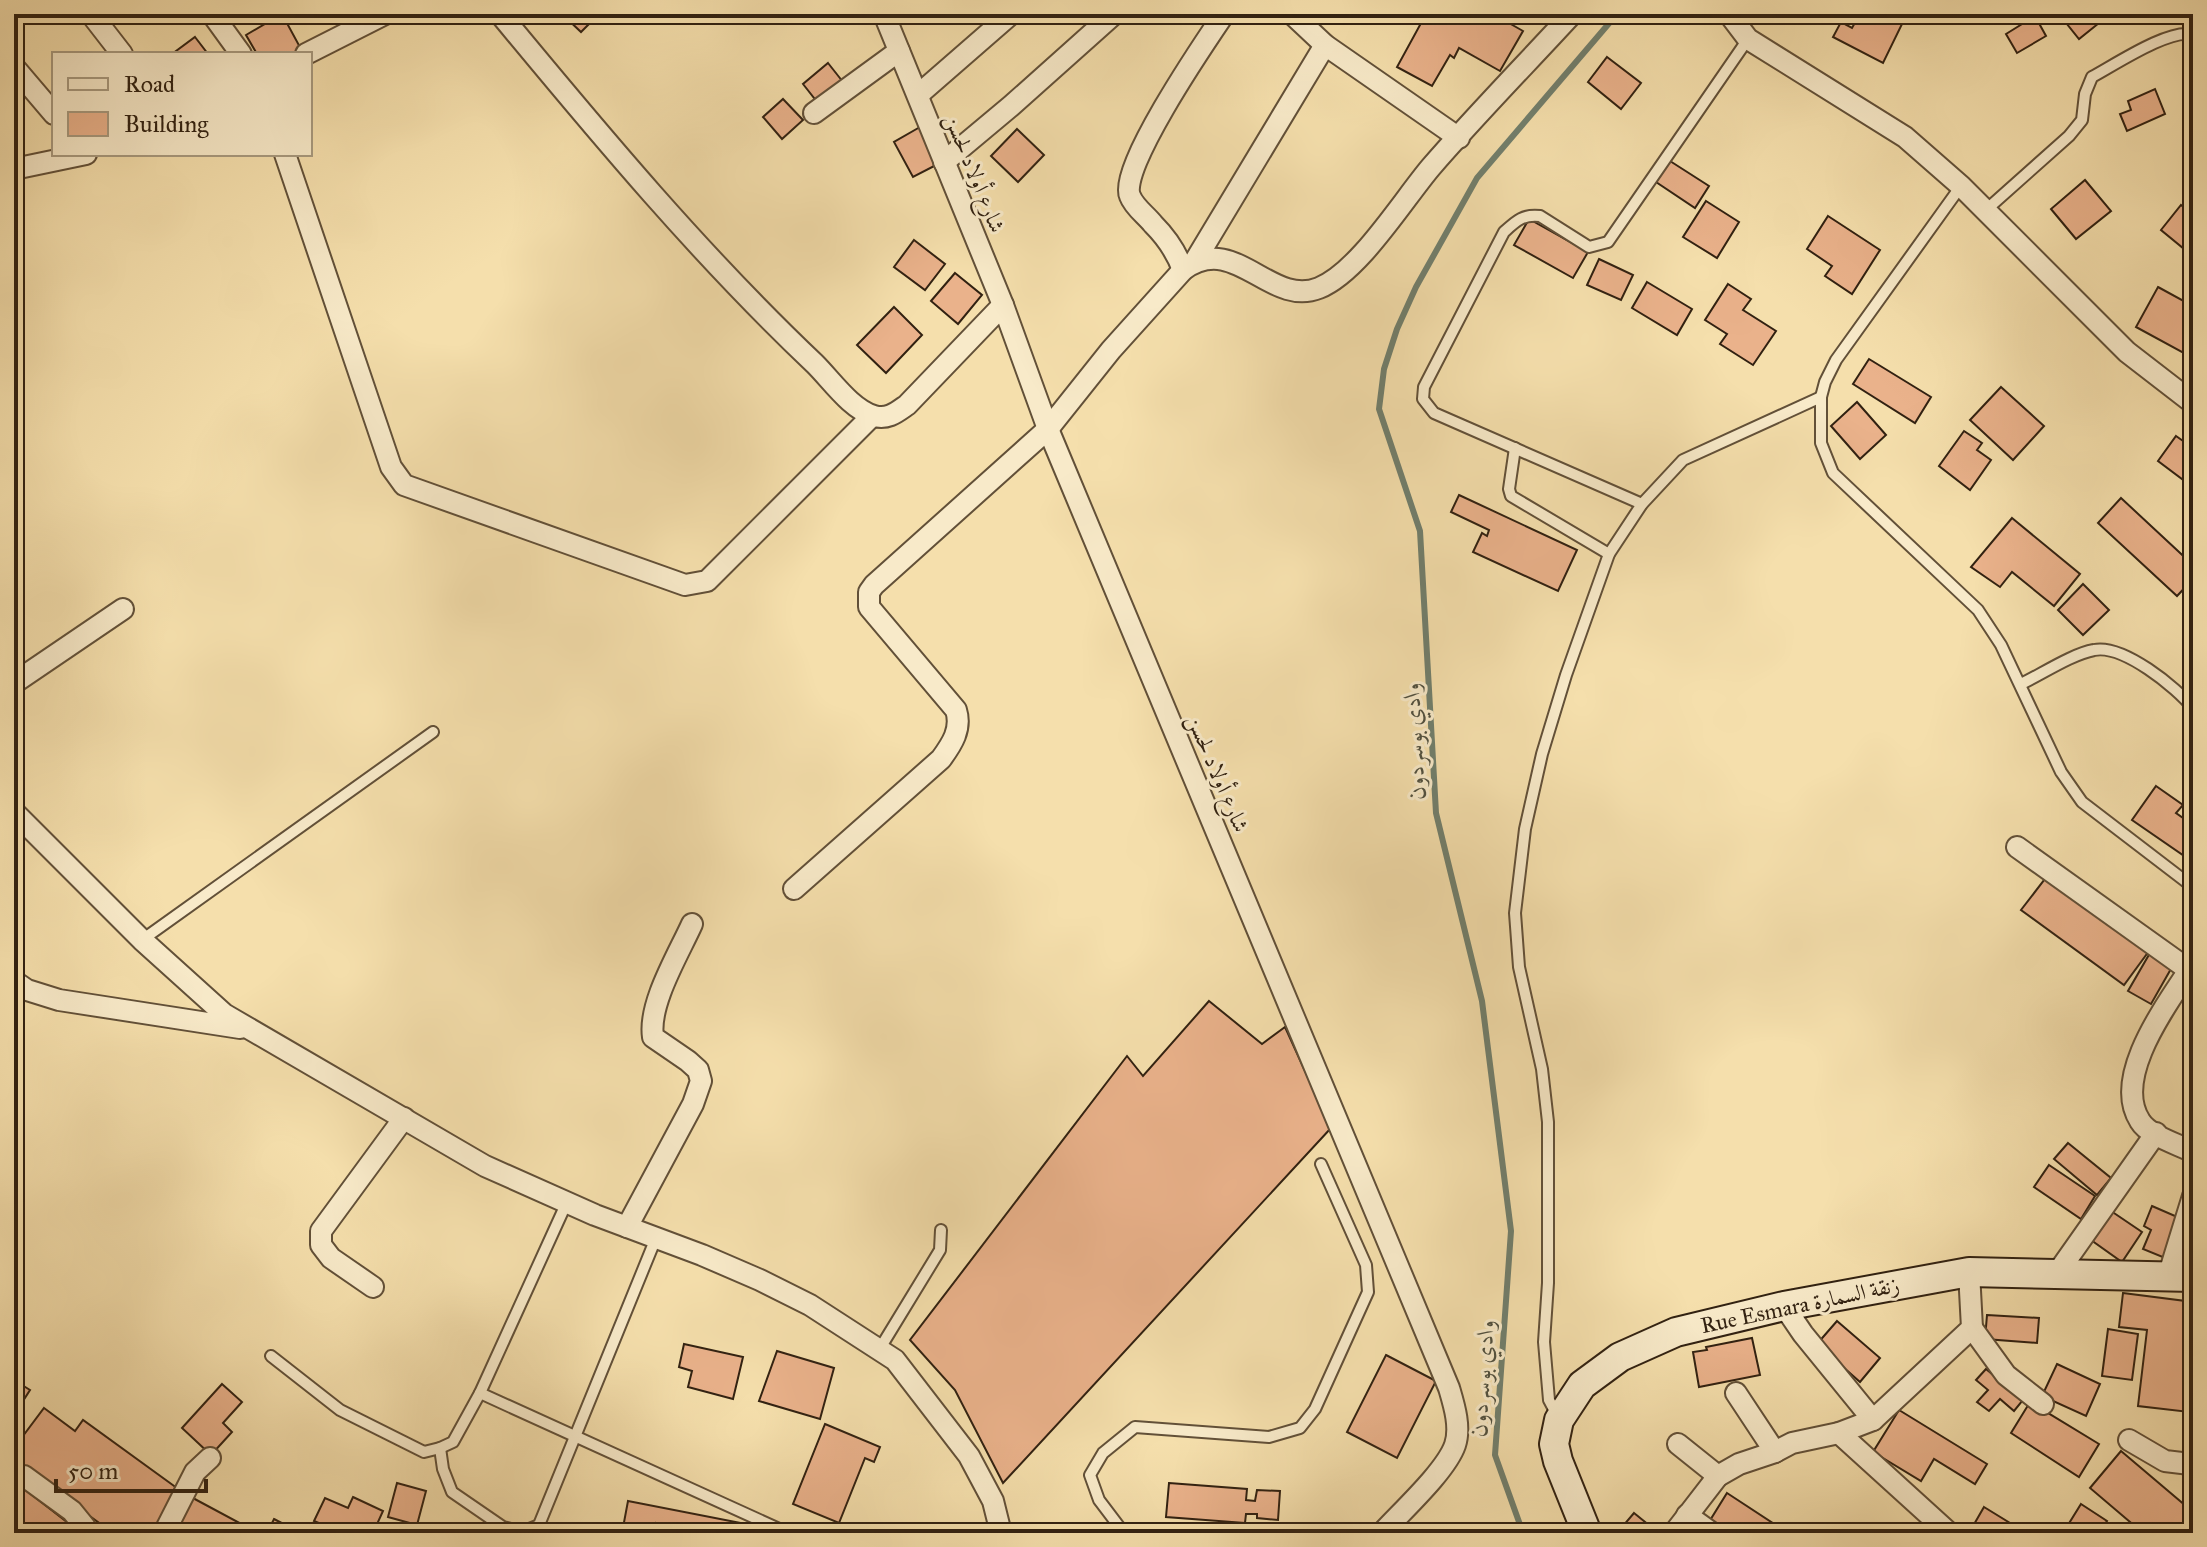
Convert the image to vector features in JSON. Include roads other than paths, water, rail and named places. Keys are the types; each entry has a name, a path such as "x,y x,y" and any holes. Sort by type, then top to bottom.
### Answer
{"street":[{"path":"91,14 120,52"},
{"path":"212,14 240,52"},
{"path":"310,52 385,14"},
{"path":"500,14 668,214 797,348 843,393 872,416 894,415 907,405 1003,305"},
{"name":"شارع أولاد لحسن","path":"885,14 1003,305 1048,429 1449,1388 1457,1425 1456,1443 1444,1464 1382,1533"},
{"path":"918,95 1011,14"},
{"path":"944,162 1114,14"},
{"path":"1189,265 1131,200 1127,188 1136,160 1185,72 1224,14"},
{"path":"1292,14 1325,45 1459,138"},
{"path":"1189,265 1205,257 1219,258 1232,261 1277,284 1298,290 1318,288 1364,251 1433,165 1572,14"},
{"path":"1729,14 1748,39 1905,137 1986,210 2127,352 2193,403"},
{"path":"794,889 941,759 952,745 957,731 959,719 956,710 874,616 869,607 869,592 1048,429 1111,350 1189,265 1325,45"},
{"path":"814,113 899,51"},
{"path":"14,67 52,112"},
{"path":"14,169 76,156"},
{"path":"286,156 391,467 404,485 685,585 707,581 872,416"},
{"path":"14,683 123,609"},
{"path":"14,812 204,998 252,1030 485,1166 627,1227 702,1255 810,1305 895,1360 969,1456 993,1501 1001,1533"},
{"path":"2017,847 2191,967 2165,1007 2137,1063 2130,1086 2132,1104 2141,1124 2193,1152"},
{"path":"627,1227 693,1104 701,1081 698,1070 653,1037 651,1025 655,1008 692,924"},
{"path":"14,981 27,990 59,1000 252,1030"},
{"path":"373,1287 331,1258 321,1245 321,1231 404,1118"},
{"path":"2058,1272 2156,1133"},
{"path":"2180,1277 2193,1196"},
{"path":"1969,1272 1972,1328 2006,1375 2043,1404"},
{"name":"Rue Esmara زنقة السمارة","path":"1559,1420 1582,1385 1620,1357 1676,1332 1784,1306 1969,1272 2180,1277"},
{"path":"1784,1306 1873,1420"},
{"path":"1674,1533 1718,1476 1739,1464 1792,1443 1839,1433 1873,1420 1972,1328"},
{"path":"1736,1393 1775,1452"},
{"path":"1559,1420 1554,1444 1558,1461 1587,1533"},
{"path":"1839,1433 1949,1533"},
{"path":"2129,1440 2165,1461 2192,1460"},
{"path":"1678,1444 1718,1476"},
{"path":"164,1533 195,1472 210,1458"},
{"path":"24,1476 72,1511 85,1527 85,1533"},
{"path":"1687,1515 1712,1533"}],"lane":[{"path":"1986,210 2069,136 2082,120 2085,94 2092,77 2170,36 2193,35"},
{"path":"1642,504 1434,413 1423,399 1424,387 1504,232 1519,218 1531,215 1540,216 1589,247 1608,242 1748,39"},
{"path":"1961,186 1836,360 1821,397 1821,443 1833,473 1978,610 2021,684 2061,772 2082,802 2193,887"},
{"path":"1559,1420 1549,1400 1544,1342 1548,1283 1548,1122 1542,1069 1519,967 1515,913 1525,829 1542,754 1609,554 1642,504 1683,460 1821,397"},
{"path":"1515,448 1509,489 1511,496 1609,554"},
{"path":"2021,684 2080,655 2105,650 2120,654 2157,675 2182,694 2193,708"},
{"path":"142,940 433,732"},
{"path":"1124,1533 1099,1500 1090,1475 1103,1453 1135,1427 1269,1437 1300,1428 1315,1409 1368,1292 1366,1265 1321,1164"},
{"path":"271,1356 340,1410 424,1452 453,1442 480,1393 567,1202"},
{"path":"879,1350 940,1250 941,1230"},
{"path":"440,1448 443,1469 452,1492 503,1527 522,1532 539,1525 656,1238"},
{"path":"480,1393 788,1533"}],"waterway":[{"name":"وادي بوسردون","path":"1523,1533 1495,1455 1511,1231 1482,1001 1436,813 1420,531 1379,409 1384,369 1397,329 1416,287 1477,178 1617,14"}]}
